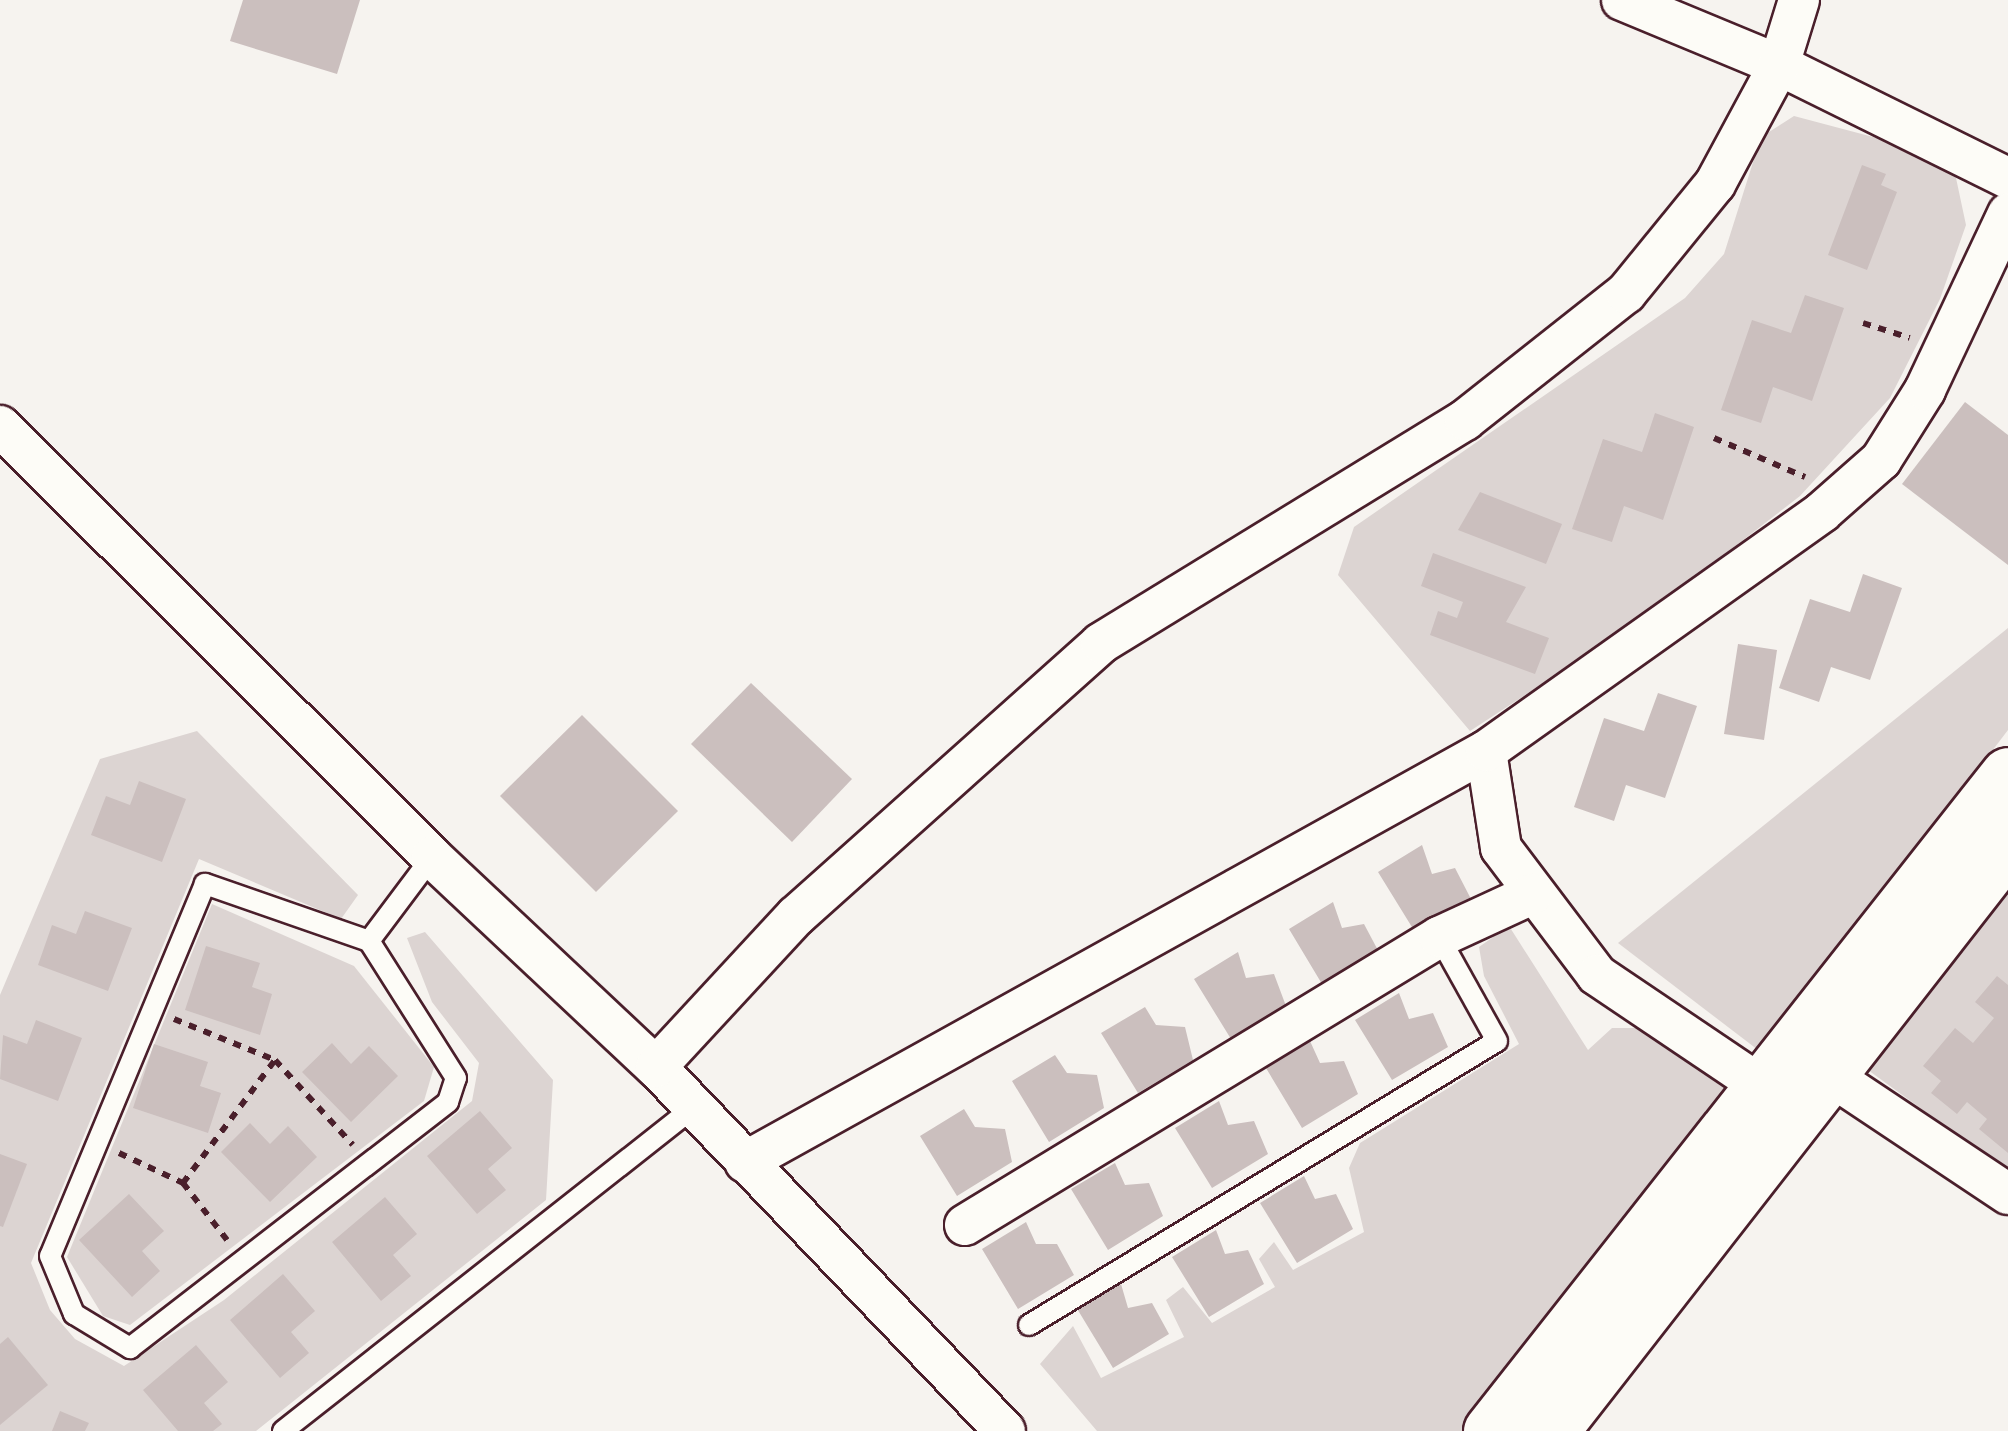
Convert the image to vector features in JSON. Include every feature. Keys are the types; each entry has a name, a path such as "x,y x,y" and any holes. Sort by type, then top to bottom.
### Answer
{"main road":[{"path":"1491,1431 2008,775"},
{"path":"1550,1431 2008,844"}],"street":[{"path":"1622,0 1779,66 2008,178"},
{"path":"656,1067 824,890 1100,643 1465,420 1626,293 1715,184 1779,66 1800,0"},
{"path":"745,1162 1486,751 1843,494 1881,460 1944,350 2008,214"},
{"path":"0,426 432,857 656,1067 1005,1431"},
{"path":"1486,751 1501,848 1532,894 1597,975 1764,1086"},
{"path":"965,1225 1440,937 1532,894"},
{"path":"1828,1074 2008,1194"}],"lane":[{"path":"368,941 432,857"},
{"path":"205,884 368,941 456,1078 448,1102 130,1348 74,1314 50,1256 94,1142 152,1010 205,884"},
{"path":"1029,1325 1497,1041 1440,937"},
{"path":"284,1431 693,1108"}],"path":[{"path":"1863,323 1944,350"},
{"path":"1714,438 1843,494"},
{"path":"152,1010 275,1060 369,1163"},
{"path":"183,1183 275,1060"},
{"path":"94,1142 183,1183 244,1260"}],"shaded area":[{"path":"1794,116 1922,150 1956,178 1966,225 1940,299 1890,398 1800,496 1636,623 1470,731 1338,575 1354,527 1685,298 1724,254 1761,137"},
{"path":"2008,628 2008,730 1762,1053 1618,943"},
{"path":"197,731 358,895 341,919 199,859 31,1263 50,1310 75,1339 124,1366 224,1300 472,1101 479,1063 432,1002 407,938 425,932 553,1080 546,1200 256,1431 0,1431 0,995 100,759"},
{"path":"2008,891 2008,1172 1868,1070"},
{"path":"212,904 354,966 434,1067 424,1101 130,1325 103,1316 67,1257"},
{"path":"1509,926 1588,1050 1612,1028 1643,1028 1729,1089 1463,1431 1097,1431 1040,1364 1073,1326 1101,1378 1184,1337 1166,1300 1183,1287 1212,1323 1275,1287 1259,1259 1274,1242 1293,1270 1364,1232 1349,1168 1360,1143 1519,1044 1484,976 1479,947"}],"building":[{"path":"243,0 360,0 337,74 230,41"},
{"path":"1862,165 1886,174 1881,185 1897,192 1867,270 1828,255"},
{"path":"1805,295 1844,308 1812,401 1773,387 1761,423 1721,410 1752,320 1791,333"},
{"path":"1965,402 2008,435 2008,565 1902,484"},
{"path":"1655,413 1694,427 1663,520 1624,506 1612,542 1572,529 1603,439 1642,452"},
{"path":"1480,492 1562,524 1546,564 1458,530"},
{"path":"1433,553 1526,587 1506,622 1549,638 1535,674 1430,635 1438,611 1457,618 1463,602 1421,586"},
{"path":"1863,574 1902,588 1870,680 1831,667 1819,702 1779,688 1810,599 1850,612"},
{"path":"1738,644 1777,650 1764,740 1724,734"},
{"path":"751,683 852,779 792,842 691,744"},
{"path":"1658,693 1697,706 1665,798 1626,785 1614,821 1574,807 1604,718 1644,731"},
{"path":"582,715 678,811 596,892 500,796"},
{"path":"139,781 186,799 162,862 91,835 106,796 130,805"},
{"path":"1422,845 1432,874 1455,868 1471,899 1415,932 1378,872"},
{"path":"1333,902 1342,928 1364,924 1381,956 1325,989 1289,929"},
{"path":"85,911 132,928 108,991 38,965 52,925 76,934"},
{"path":"206,946 260,963 252,987 272,994 260,1035 185,1010"},
{"path":"1238,952 1246,978 1274,974 1286,1006 1231,1039 1194,979"},
{"path":"1997,976 2008,985 2008,1153 1979,1129 1987,1119 1967,1102 1957,1114 1931,1093 1941,1081 1923,1066 1955,1028 1973,1043 1994,1018 1975,1002"},
{"path":"1399,993 1409,1019 1433,1013 1448,1047 1392,1080 1355,1020"},
{"path":"1145,1007 1156,1025 1185,1027 1193,1060 1138,1093 1101,1033"},
{"path":"36,1020 82,1038 58,1101 0,1079 3,1035 27,1044"},
{"path":"1310,1041 1320,1063 1344,1061 1358,1094 1302,1128 1266,1068"},
{"path":"332,1043 351,1064 369,1046 398,1076 351,1122 302,1072"},
{"path":"154,1044 208,1062 200,1086 221,1093 208,1133 133,1108"},
{"path":"1055,1055 1067,1073 1097,1075 1104,1108 1049,1142 1012,1081"},
{"path":"1219,1101 1228,1125 1254,1121 1268,1154 1212,1188 1175,1128"},
{"path":"964,1109 975,1127 1005,1129 1012,1162 957,1196 920,1136"},
{"path":"480,1111 512,1148 488,1169 506,1190 477,1214 427,1156"},
{"path":"250,1123 270,1144 288,1126 317,1157 270,1202 221,1152"},
{"path":"0,1154 27,1164 3,1227 0,1226"},
{"path":"1115,1163 1125,1185 1149,1183 1163,1216 1108,1250 1071,1189"},
{"path":"1304,1176 1315,1199 1336,1194 1353,1229 1297,1263 1260,1203"},
{"path":"129,1194 164,1231 142,1251 160,1271 132,1297 79,1240"},
{"path":"385,1197 417,1234 393,1255 411,1276 381,1301 332,1242"},
{"path":"1026,1222 1036,1244 1057,1244 1074,1275 1018,1309 982,1249"},
{"path":"1216,1230 1225,1254 1248,1250 1264,1284 1209,1317 1172,1257"},
{"path":"283,1274 315,1311 291,1332 309,1353 280,1378 230,1320"},
{"path":"1121,1284 1128,1308 1152,1303 1169,1334 1113,1368 1076,1307"},
{"path":"8,1337 48,1385 0,1425 0,1344"},
{"path":"196,1345 228,1382 204,1403 222,1424 213,1431 178,1431 143,1390"},
{"path":"60,1411 89,1423 85,1431 52,1431"}]}
